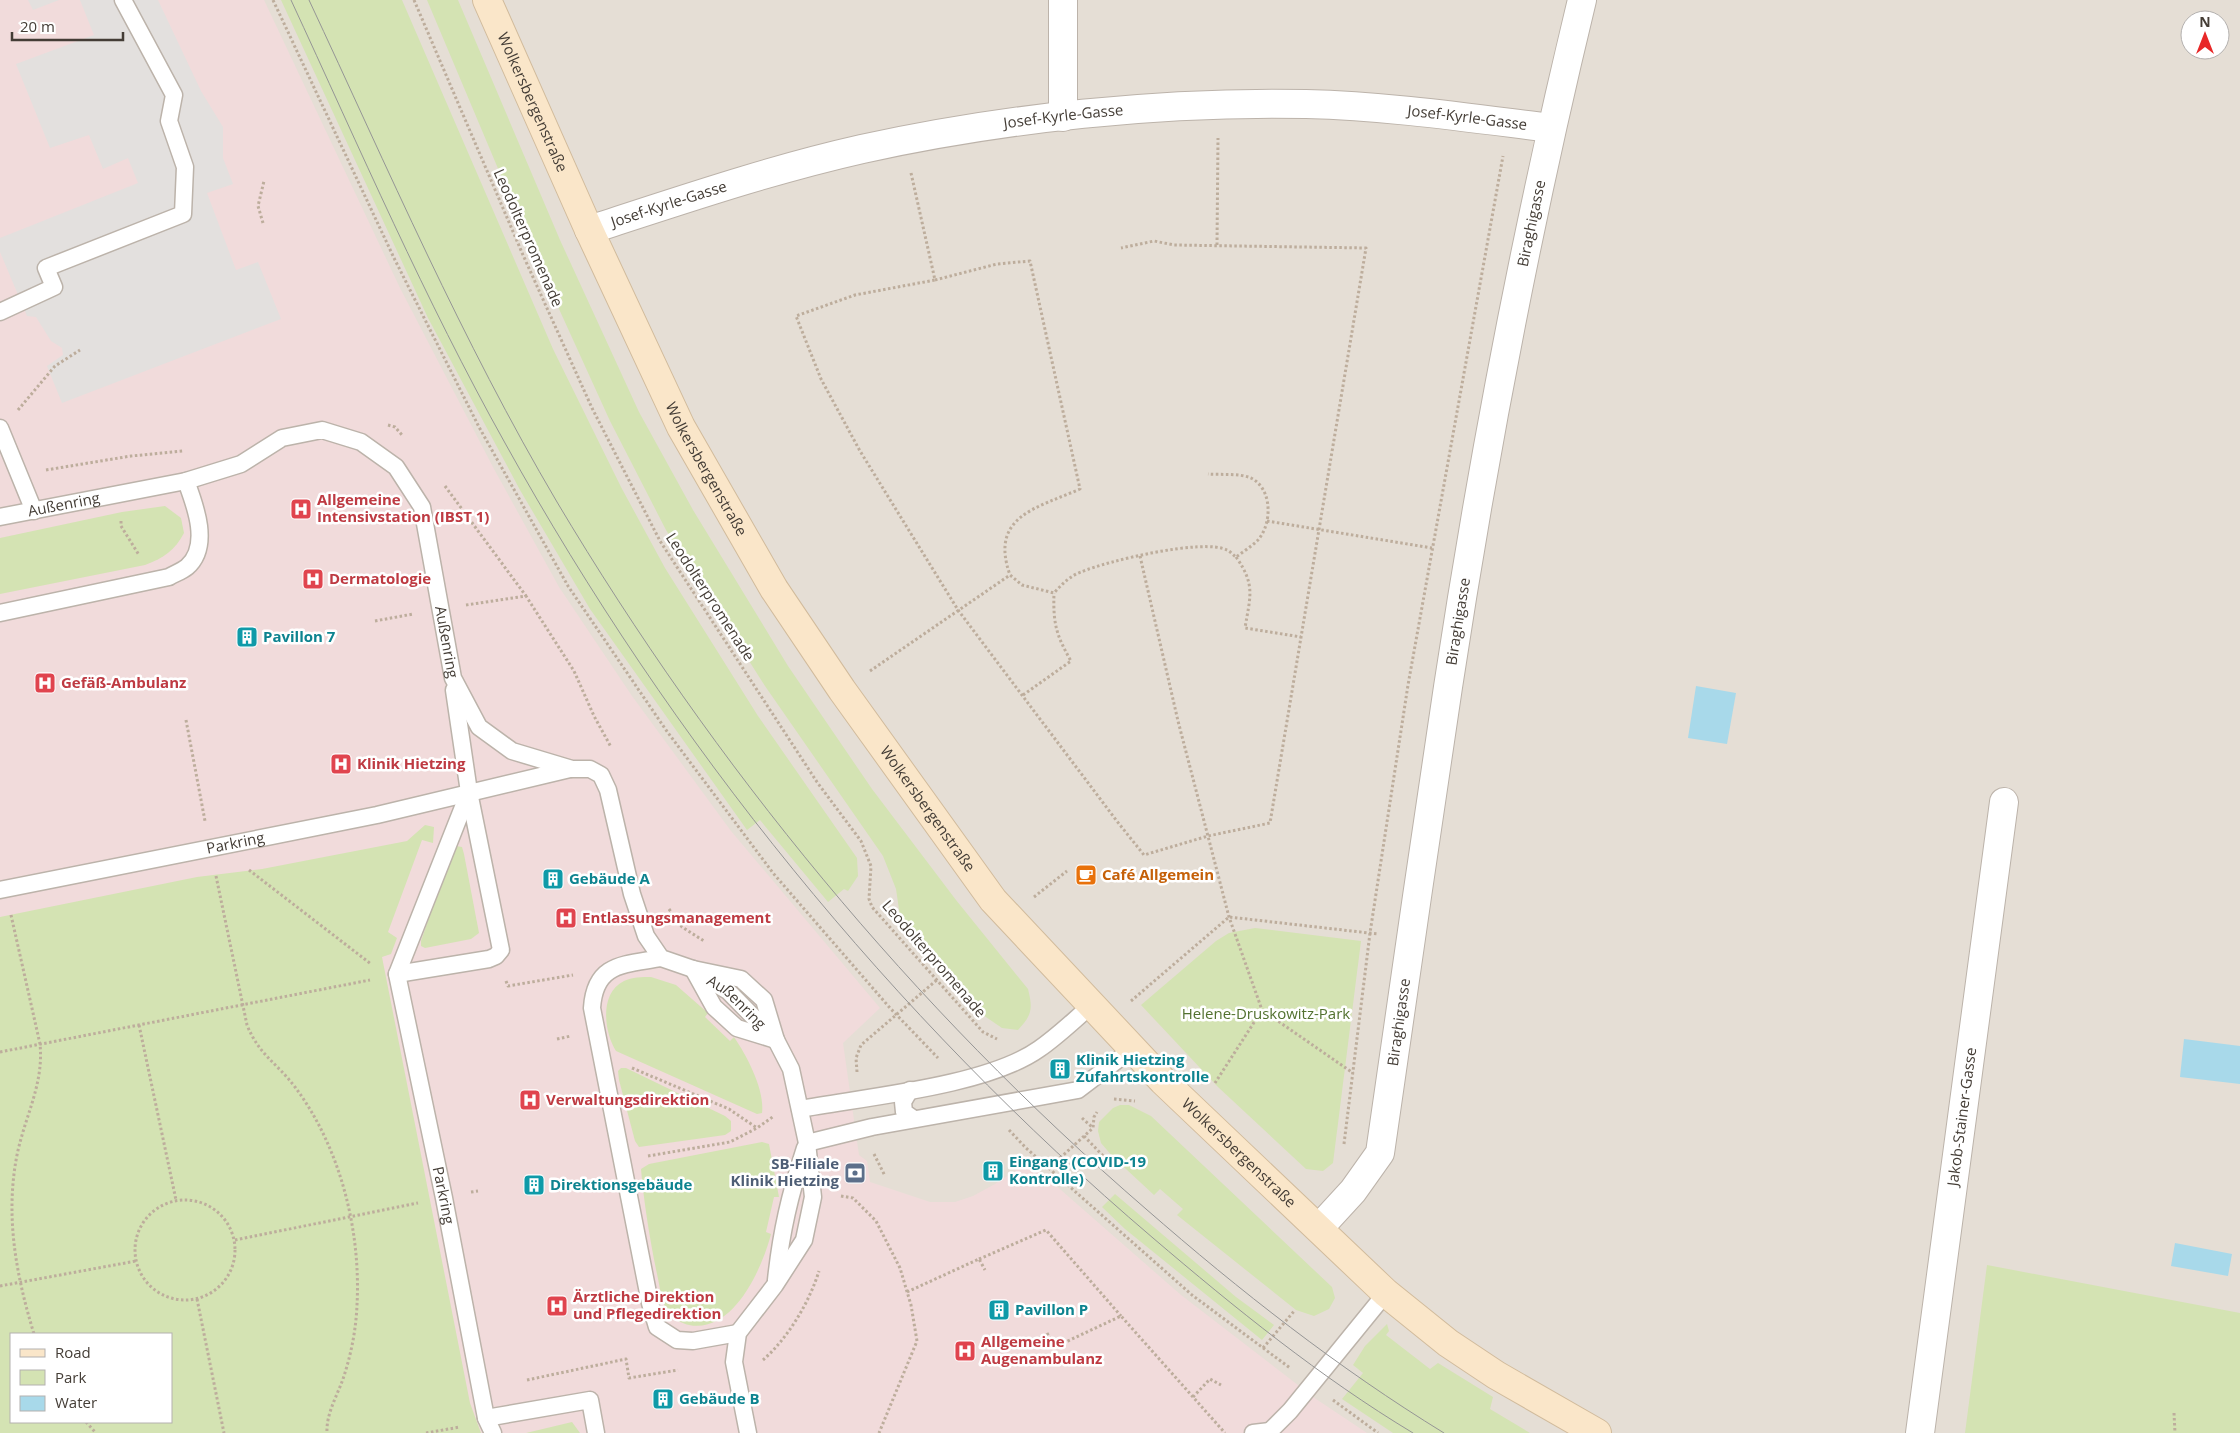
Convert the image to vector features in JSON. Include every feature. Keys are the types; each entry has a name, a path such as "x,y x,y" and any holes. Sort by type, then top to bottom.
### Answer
{"street":[{"name":"Wolkersbergenstraße","path":"488,0 589,230 681,426 774,589 842,690 993,900 1163,1081 1386,1293 1448,1342 1488,1370 1597,1433"},
{"path":"1063,0 1063,117"},
{"name":"Biraghigasse","path":"1319,1228 1353,1191 1380,1153 1448,686 1486,458 1551,128 1582,0"},
{"name":"Josef-Kyrle-Gasse","path":"589,230 738,181 861,150 968,129 1063,117 1179,107 1307,104 1434,114 1551,128"},
{"name":"Jakob-Stainer-Gasse","path":"1920,1433 2004,802"}],"lane":[{"path":"0,312 54,287 46,268 183,214 185,167 170,121 174,96 123,0"},
{"path":"0,428 34,511"},
{"name":"Außenring","path":"0,517 186,480 240,464 282,438 322,430 361,442 396,468 422,507 453,678 478,727 512,751 572,769 590,769 601,775 608,790 632,894 646,936 660,958 693,969 728,991 776,1040 791,1069 807,1143 813,1197 804,1240 775,1285 738,1333 734,1362 748,1433"},
{"path":"0,613 169,577 187,567 197,550 198,514 186,480"},
{"path":"392,975 489,959 499,954 501,950 469,792 453,678"},
{"name":"Parkring","path":"3,889 377,815 572,769"},
{"path":"392,975 469,792"},
{"path":"660,958 621,966 607,972 597,981 593,992 592,1008 650,1303 657,1327 677,1340 693,1341 738,1333"},
{"name":"Parkring","path":"392,975 444,1198 490,1425"},
{"path":"800,1109 910,1090 996,1070 1038,1050 1092,1005"},
{"path":"775,1285 781,1233 791,1190 807,1143 914,1119 1078,1090 1132,1049"},
{"path":"910,1090 903,1102 904,1112 914,1119"},
{"path":"1253,1433 1271,1432 1290,1412 1386,1293"},
{"path":"490,1425 590,1400 596,1433"}],"path":[{"path":"273,0 394,258 478,426 568,586 666,730 773,873 895,1014 959,1080"},
{"name":"Leodolterpromenade","path":"414,0 523,255 592,408 660,541 817,782 861,841 871,866 869,899 872,907 938,979 983,1032 1002,1042"},
{"path":"1216,106 1218,138 1217,245"},
{"path":"1208,138 1227,138"},
{"path":"1493,153 1545,160"},
{"path":"920,169 910,171 935,280"},
{"path":"263,223 258,206 264,181"},
{"path":"1054,593 1022,585 1010,575 1004,559 1004,543 1010,526 1025,514 1080,489 1030,261 997,264 935,280 855,296 796,316 821,379 860,451 958,610 1144,855 1208,836 1270,823 1366,248 1174,245 1154,241 1121,248"},
{"path":"16,412 55,366 80,350"},
{"path":"117,458 121,526 157,579"},
{"path":"1208,474 1252,479 1260,486 1267,498 1268,521 1258,540 1236,557"},
{"path":"1268,521 1432,548"},
{"path":"1023,695 1071,661 1058,640 1054,626 1054,593 1066,580 1081,572 1140,556 1191,547 1213,547 1227,550 1236,557 1245,570 1250,584 1245,628 1301,637"},
{"path":"1140,556 1178,721 1229,917 1262,1010 1353,1073"},
{"path":"842,690 1010,575"},
{"path":"219,846 392,975"},
{"path":"1040,905 1034,898 1067,871"},
{"path":"3,889 40,1044 42,1064 39,1082 27,1113 17,1156 11,1208 20,1282 34,1333"},
{"path":"1129,1003 1229,917 1412,938"},
{"path":"499,954 508,986 574,975 597,981"},
{"path":"0,1052 392,975"},
{"path":"857,1076 856,1058 861,1045 938,979"},
{"path":"243,1005 247,1025 255,1043 295,1087 321,1130 338,1169 350,1216 356,1270 357,1305 352,1346 331,1411 327,1433"},
{"path":"1211,1089 1262,1010"},
{"path":"139,1025 176,1200"},
{"path":"602,1055 729,1109 757,1128"},
{"path":"985,1106 1024,1150 1049,1168 1192,1295 1378,1433"},
{"path":"1049,1168 1084,1136 1108,1161"},
{"path":"873,1152 885,1176"},
{"path":"235,1240 478,1191"},
{"path":"835,1194 853,1198 876,1222 900,1268 917,1341 879,1433"},
{"path":"176,1200 196,1200 214,1208 228,1222 235,1240 235,1259 228,1277 215,1291 197,1299 177,1300 158,1293 144,1279 136,1261 135,1241 143,1222 157,1207 176,1200"},
{"path":"907,1292 1046,1230 1225,1433"},
{"path":"979,1259 984,1270"},
{"path":"0,1286 136,1261"},
{"path":"197,1299 224,1433"},
{"path":"1263,1348 1295,1310"},
{"path":"1047,1333 1055,1347 1121,1316"},
{"path":"1193,1397 1210,1379 1220,1385"},
{"path":"2174,1413 2175,1433"},
{"path":"87,1423 96,1433"},
{"path":"426,1433 478,1423 490,1425"}],"shaded area":[{"path":"0,0 2240,0 2240,1433 0,1433"},
{"name":"Klinik Hietzing","path":"0,0 264,0 400,288 494,469 559,587 632,696 731,831 880,1008 843,1043 859,1155 867,1161 870,1182 930,1202 955,1202 973,1196 1029,1162 1181,1295 1316,1399 1367,1433 0,1433"},
{"path":"28,0 59,0 33,10"},
{"path":"80,0 158,0 201,91 223,127 223,158 233,184 207,193 236,270 258,262 281,319 62,403 47,366 63,355 62,348 51,341 36,317 27,316 0,252 0,238 138,183 128,158 103,169 89,135 50,148 16,64 94,35"}],"green space":[{"path":"281,0 402,0 553,349 621,487 665,568 758,716 857,858 858,876 848,891 844,889 828,902 760,820 747,830 590,609 520,490 428,318"},
{"path":"427,0 458,0 560,240 639,412 693,510 788,666 872,789 956,900 1028,989 1031,1002 1029,1016 1018,1030 1002,1028 983,1015 901,923 896,889 883,856 765,686 666,530 610,421 534,254"},
{"path":"165,506 181,518 184,533 173,549 158,559 145,565 0,594 0,538 122,512"},
{"path":"425,825 434,827 433,843 422,840 388,932 397,938 391,954 382,957 470,1403 481,1433 0,1433 0,917 197,877 262,869 407,841"},
{"path":"456,846 462,847 464,854 479,933 471,939 425,948 421,946 421,941 452,850"},
{"name":"Helene-Druskowitz-Park","path":"1255,928 1361,941 1333,1163 1323,1171 1306,1169 1218,1087 1141,1005 1216,941 1229,933"},
{"path":"651,977 676,985 708,1013 705,1017 730,1041 734,1037 749,1063 758,1084 761,1094 762,1113 757,1114 616,1051 609,1034 606,1013 607,1003 611,994 624,981 634,978"},
{"path":"621,1068 626,1068 725,1116 731,1121 731,1131 725,1135 639,1147 635,1141 619,1080 618,1071"},
{"path":"1120,1105 1129,1105 1151,1116 1332,1287 1335,1298 1329,1309 1314,1316 1296,1310 1177,1215 1183,1209 1160,1189 1154,1195 1113,1157 1101,1143 1098,1131 1099,1122 1113,1108"},
{"path":"762,1142 769,1144 779,1197 774,1197 766,1232 771,1234 761,1264 743,1296 719,1320 705,1325 689,1325 680,1322 669,1314 662,1298 654,1261 641,1169 649,1164"},
{"path":"1115,1194 1236,1297 1274,1325 1262,1340 1125,1229 1102,1207"},
{"path":"1987,1265 2240,1313 2240,1433 1965,1433"},
{"path":"1387,1324 1389,1331 1386,1335 1430,1369 1438,1363 1493,1397 1490,1409 1530,1433 1393,1433 1342,1399 1363,1373 1353,1365 1365,1346"},
{"path":"572,1422 580,1433 526,1433"}],"water":[{"path":"1696,686 1736,693 1727,744 1688,738"},
{"path":"2184,1039 2240,1046 2240,1084 2180,1077"},
{"path":"2175,1243 2232,1254 2228,1276 2171,1266"}],"tram line":[{"path":"291,0 420,279 505,443 570,554 640,663 714,768 793,870 877,968 965,1062 1057,1152 1153,1238 1247,1316 1345,1389 1413,1433"},
{"path":"309,0 427,254 522,441 557,502 618,600 683,696 751,789 823,879 898,966 977,1051 1060,1131 1146,1209 1254,1299 1366,1382 1444,1433"}],"place":[{"name":"Allgemeine Intensivstation (IBST 1)","path":"301,509"},
{"name":"Dermatologie","path":"313,579"},
{"name":"Pavillon 7","path":"247,637"},
{"name":"Gefäß-Ambulanz","path":"45,683"},
{"name":"Klinik Hietzing","path":"341,764"},
{"name":"Café Allgemein","path":"1086,875"},
{"name":"Gebäude A","path":"553,879"},
{"name":"Entlassungsmanagement","path":"566,918"},
{"name":"Klinik Hietzing Zufahrtskontrolle","path":"1060,1069"},
{"name":"Verwaltungsdirektion","path":"530,1100"},
{"name":"Eingang (COVID-19 Kontrolle)","path":"993,1171"},
{"name":"SB-Filiale Klinik Hietzing","path":"855,1173"},
{"name":"Direktionsgebäude","path":"534,1185"},
{"name":"Ärztliche Direktion und Pflegedirektion","path":"557,1306"},
{"name":"Pavillon P","path":"999,1310"},
{"name":"Allgemeine Augenambulanz","path":"965,1351"},
{"name":"Gebäude B","path":"663,1399"}]}
